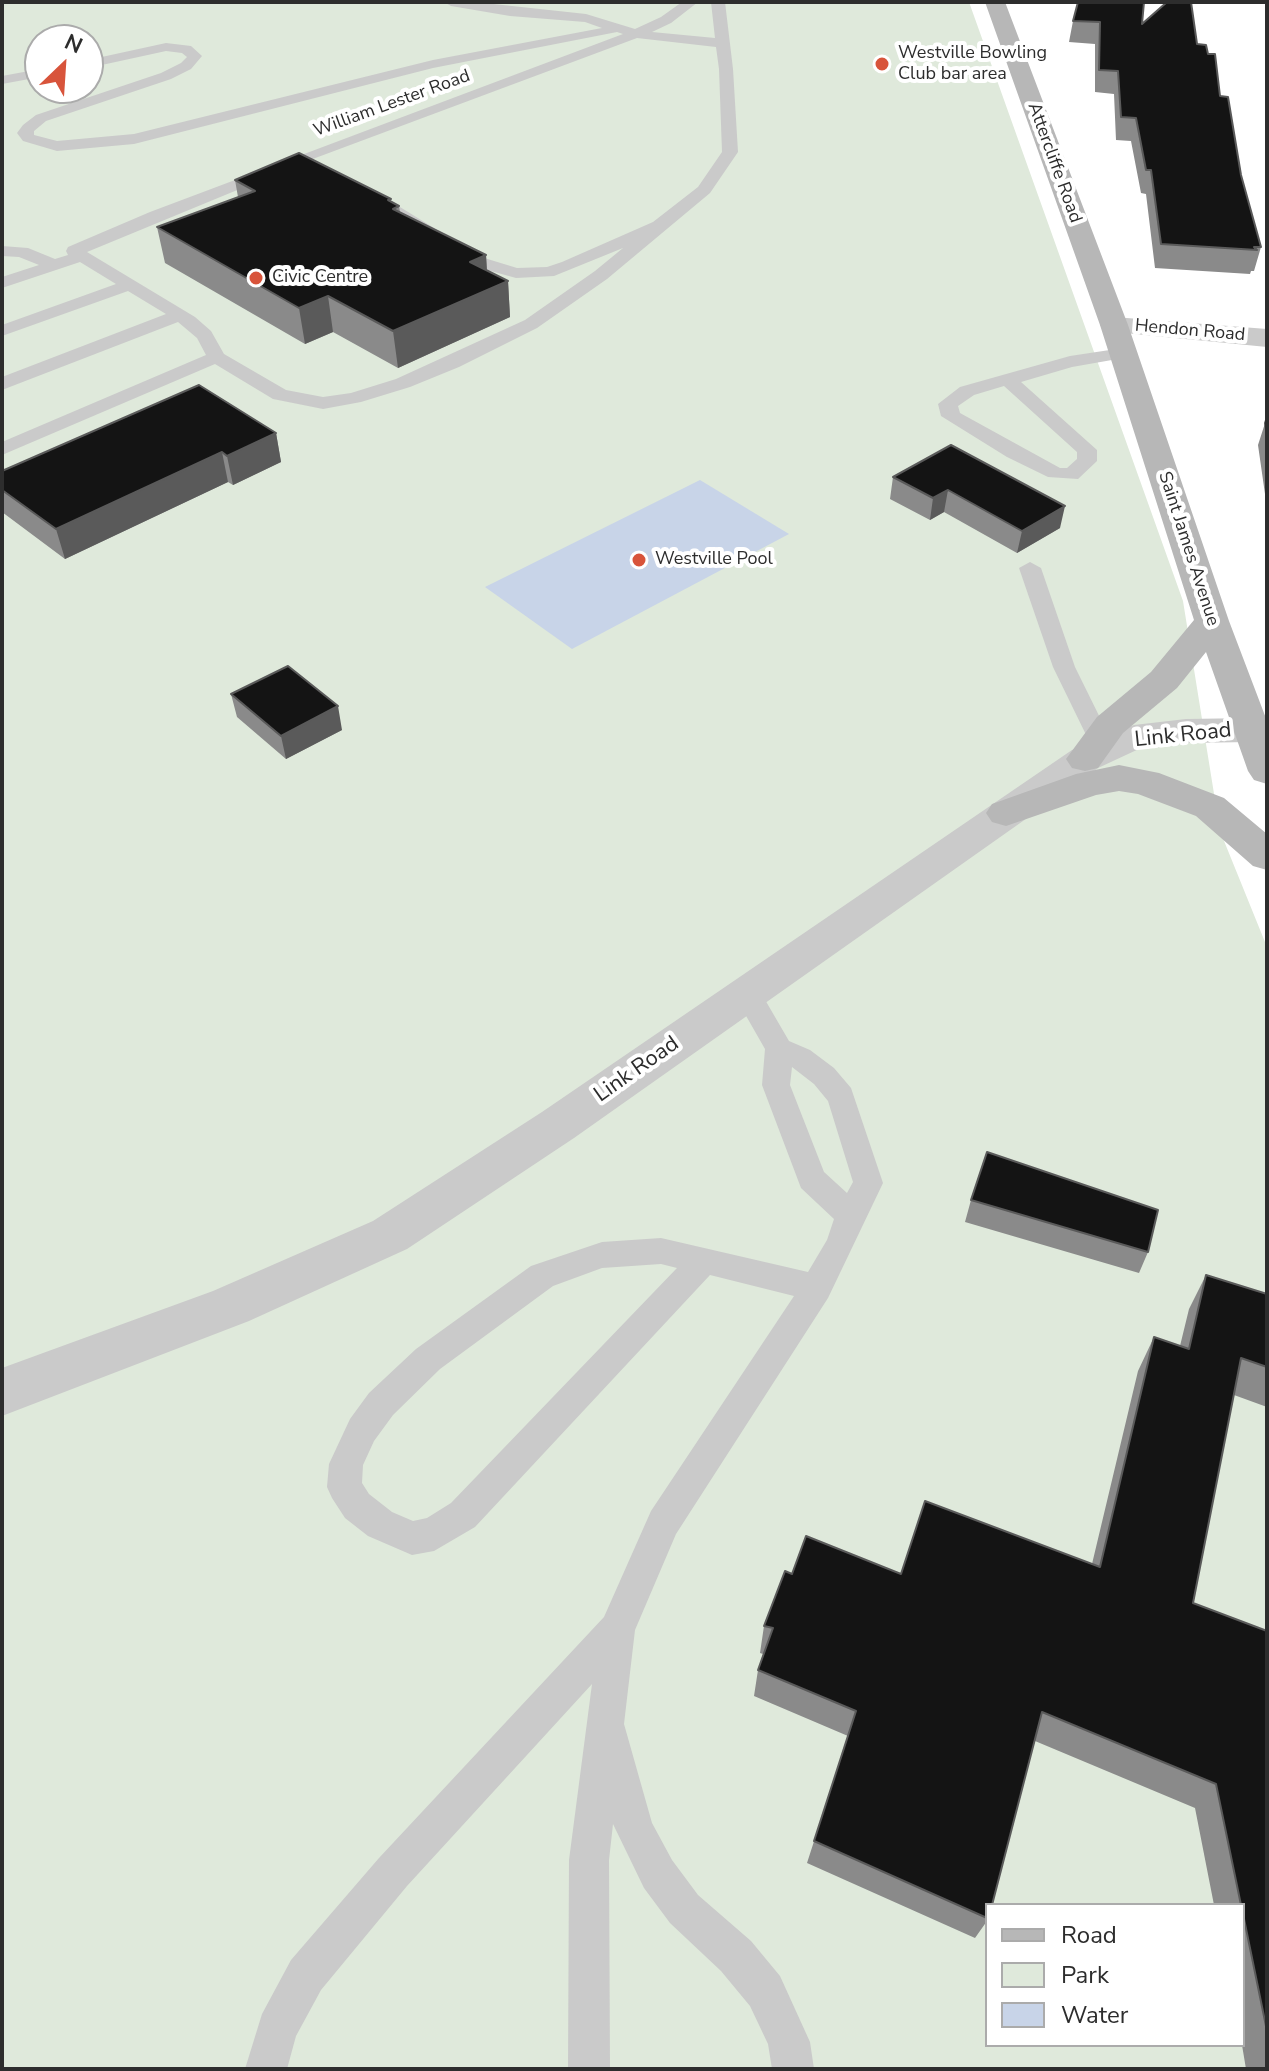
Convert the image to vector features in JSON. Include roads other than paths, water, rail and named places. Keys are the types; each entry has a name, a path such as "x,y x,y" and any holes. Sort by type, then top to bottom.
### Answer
{"main road":[{"name":"Attercliffe Road","path":"995,2 1118,339"},
{"name":"Saint James Avenue","path":"1118,339 1212,621 1267,771"},
{"path":"1092,750 1110,725 1164,680 1212,621"},
{"path":"1006,813 1090,783 1119,778 1132,780 1210,807 1267,856"}],"street":[{"name":"Hendon Road","path":"1118,339 1267,338"},
{"name":"Link Road","path":"2,1392 231,1306 390,1235 558,1125 1092,750 1134,737 1186,731 1251,730"}],"lane":[{"path":"451,2 510,12 586,18 636,34 722,43"},
{"name":"William Lester Road","path":"305,157 636,34 666,20 691,2"},
{"path":"305,157 80,245 74,251 199,329 216,357 264,388 302,400 336,402 372,393 452,363 531,324 601,275 704,190 717,175 730,152 718,2"},
{"path":"80,104 52,113 20,130 33,141 57,146 134,139 433,64 621,29"},
{"path":"104,61 166,47 186,49 195,56 186,66 166,76 104,96"},
{"path":"2,80 24,76"},
{"name":"William Lester Road","path":"305,157 328,170"},
{"path":"354,185 475,261 516,273 548,272 568,266 659,225"},
{"path":"2,251 22,252 54,265"},
{"path":"2,283 81,256"},
{"path":"2,331 130,285"},
{"path":"2,384 180,315"},
{"path":"1008,380 1087,450 1087,461 1077,472 1063,475 1047,470 951,416 947,409 958,395 1008,380 1070,362 1118,339"},
{"path":"2,449 216,357"},
{"path":"1030,568 1092,750"},
{"path":"589,2069 589,1860 607,1721 609,1675 617,1630 663,1523 817,1288 868,1183 841,1096 812,1067 779,1049 747,993"},
{"path":"779,1049 776,1085 812,1179 850,1215"},
{"path":"704,1260 490,1489 463,1515 434,1534 412,1538 380,1524 357,1506 344,1487 346,1464 362,1430 381,1404 428,1359 542,1276 602,1255 661,1251 704,1260 817,1288"},
{"path":"266,2069 277,2029 306,1975 393,1872 617,1630"},
{"path":"607,1721 634,1829 658,1874 684,1909 736,1956 765,1991 789,2042 793,2069"}],"water":[{"name":"Westville Pool","path":"700,480 789,534 572,649 485,587"}],"place":[{"name":"Westville Bowling Club bar area","path":"882,64"},
{"name":"Civic Centre","path":"256,278"},
{"name":"Westville Pool","path":"639,560"}]}
